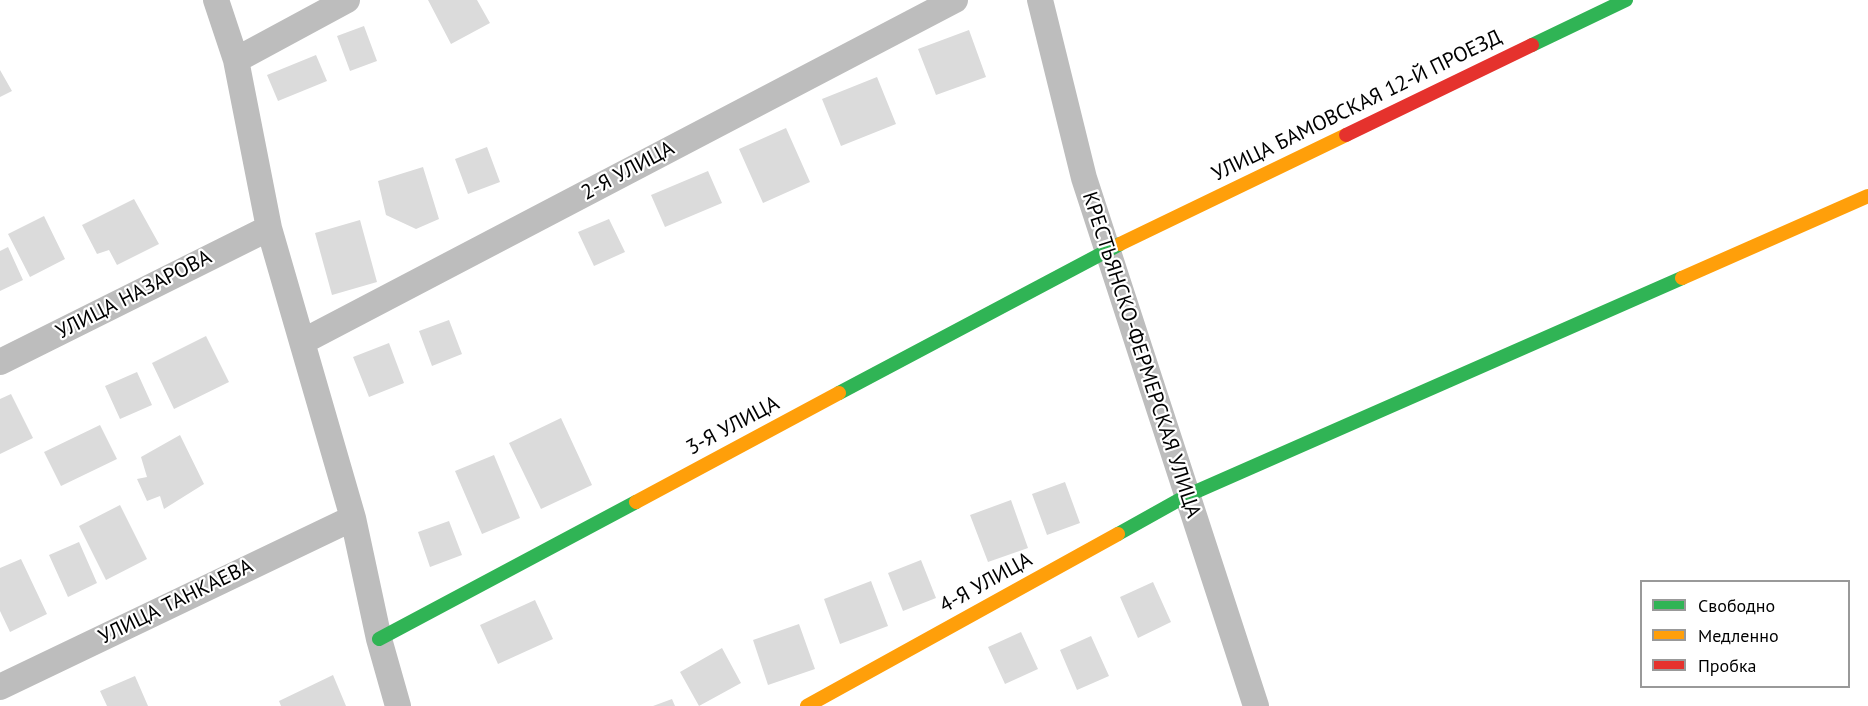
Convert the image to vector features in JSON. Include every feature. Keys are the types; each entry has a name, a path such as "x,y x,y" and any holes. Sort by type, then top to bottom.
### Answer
{"street":[{"path":"216,0 236,60 269,228 353,518 379,639 398,706"},
{"path":"236,60 347,0"},
{"name":"2-Я УЛИЦА","path":"302,342 955,0"},
{"name":"КРЕСТЬЯНСКО-ФЕРМЕРСКАЯ УЛИЦА","path":"1040,0 1084,178 1256,706"},
{"name":"УЛИЦА БАМОВСКАЯ 12-Й ПРОЕЗД","path":"1107,250 1626,0"},
{"name":"4-Я УЛИЦА","path":"807,706 1186,496 1868,196"},
{"name":"УЛИЦА НАЗАРОВА","path":"0,362 269,228"},
{"name":"3-Я УЛИЦА","path":"379,639 1107,250"},
{"name":"УЛИЦА ТАНКАЕВА","path":"0,687 353,518"}],"building":[{"path":"428,0 477,0 490,23 451,44"},
{"path":"364,26 377,61 350,71 337,36"},
{"path":"969,30 986,77 936,95 918,49"},
{"path":"316,55 327,81 278,101 267,75"},
{"path":"0,70 12,91 0,97"},
{"path":"877,77 896,124 841,146 822,99"},
{"path":"786,128 810,182 763,203 739,149"},
{"path":"487,147 500,182 468,194 455,159"},
{"path":"423,167 439,219 416,229 386,215 378,181"},
{"path":"708,171 722,203 665,227 651,195"},
{"path":"134,199 159,244 117,265 109,250 97,254 82,225"},
{"path":"44,216 65,259 30,277 8,234"},
{"path":"609,219 625,252 594,266 578,232"},
{"path":"360,220 377,282 332,295 315,233"},
{"path":"8,247 23,280 0,291 0,251"},
{"path":"449,320 462,354 432,366 419,331"},
{"path":"206,336 229,382 174,409 152,363"},
{"path":"389,343 404,383 369,397 353,357"},
{"path":"137,372 152,405 120,419 105,386"},
{"path":"11,394 33,438 0,454 0,399"},
{"path":"561,418 592,485 541,509 509,443"},
{"path":"100,425 117,459 61,486 44,452"},
{"path":"180,435 204,484 164,509 160,496 147,501 137,479 147,477 141,457"},
{"path":"494,455 520,518 482,534 455,471"},
{"path":"1065,482 1080,523 1047,535 1032,494"},
{"path":"1011,500 1028,548 988,562 970,515"},
{"path":"120,505 147,559 106,580 79,526"},
{"path":"449,521 462,555 430,567 418,532"},
{"path":"79,542 97,583 68,597 49,555"},
{"path":"21,559 47,614 10,632 0,611 0,568"},
{"path":"921,560 936,598 903,611 888,573"},
{"path":"871,581 888,626 840,644 824,599"},
{"path":"1153,582 1171,622 1138,638 1120,597"},
{"path":"535,600 553,639 498,664 480,625"},
{"path":"799,624 815,669 768,685 753,640"},
{"path":"1021,632 1038,669 1005,684 988,647"},
{"path":"1091,636 1109,676 1077,690 1060,650"},
{"path":"722,648 741,683 699,706 680,672"},
{"path":"333,675 346,706 281,706 279,701"},
{"path":"135,676 148,706 107,706 100,691"},
{"path":"672,699 675,706 653,706"}],"traffic: fast":[{"path":"1532,45 1626,0"},
{"path":"839,393 1120,244"},
{"path":"1118,534 1186,496 1682,278"},
{"path":"379,639 636,502"}],"traffic: slow":[{"path":"1120,244 1346,135"},
{"path":"1682,278 1868,196"},
{"path":"636,502 839,393"},
{"path":"807,706 1118,534"}],"traffic: jam":[{"path":"1346,135 1532,45"}]}
